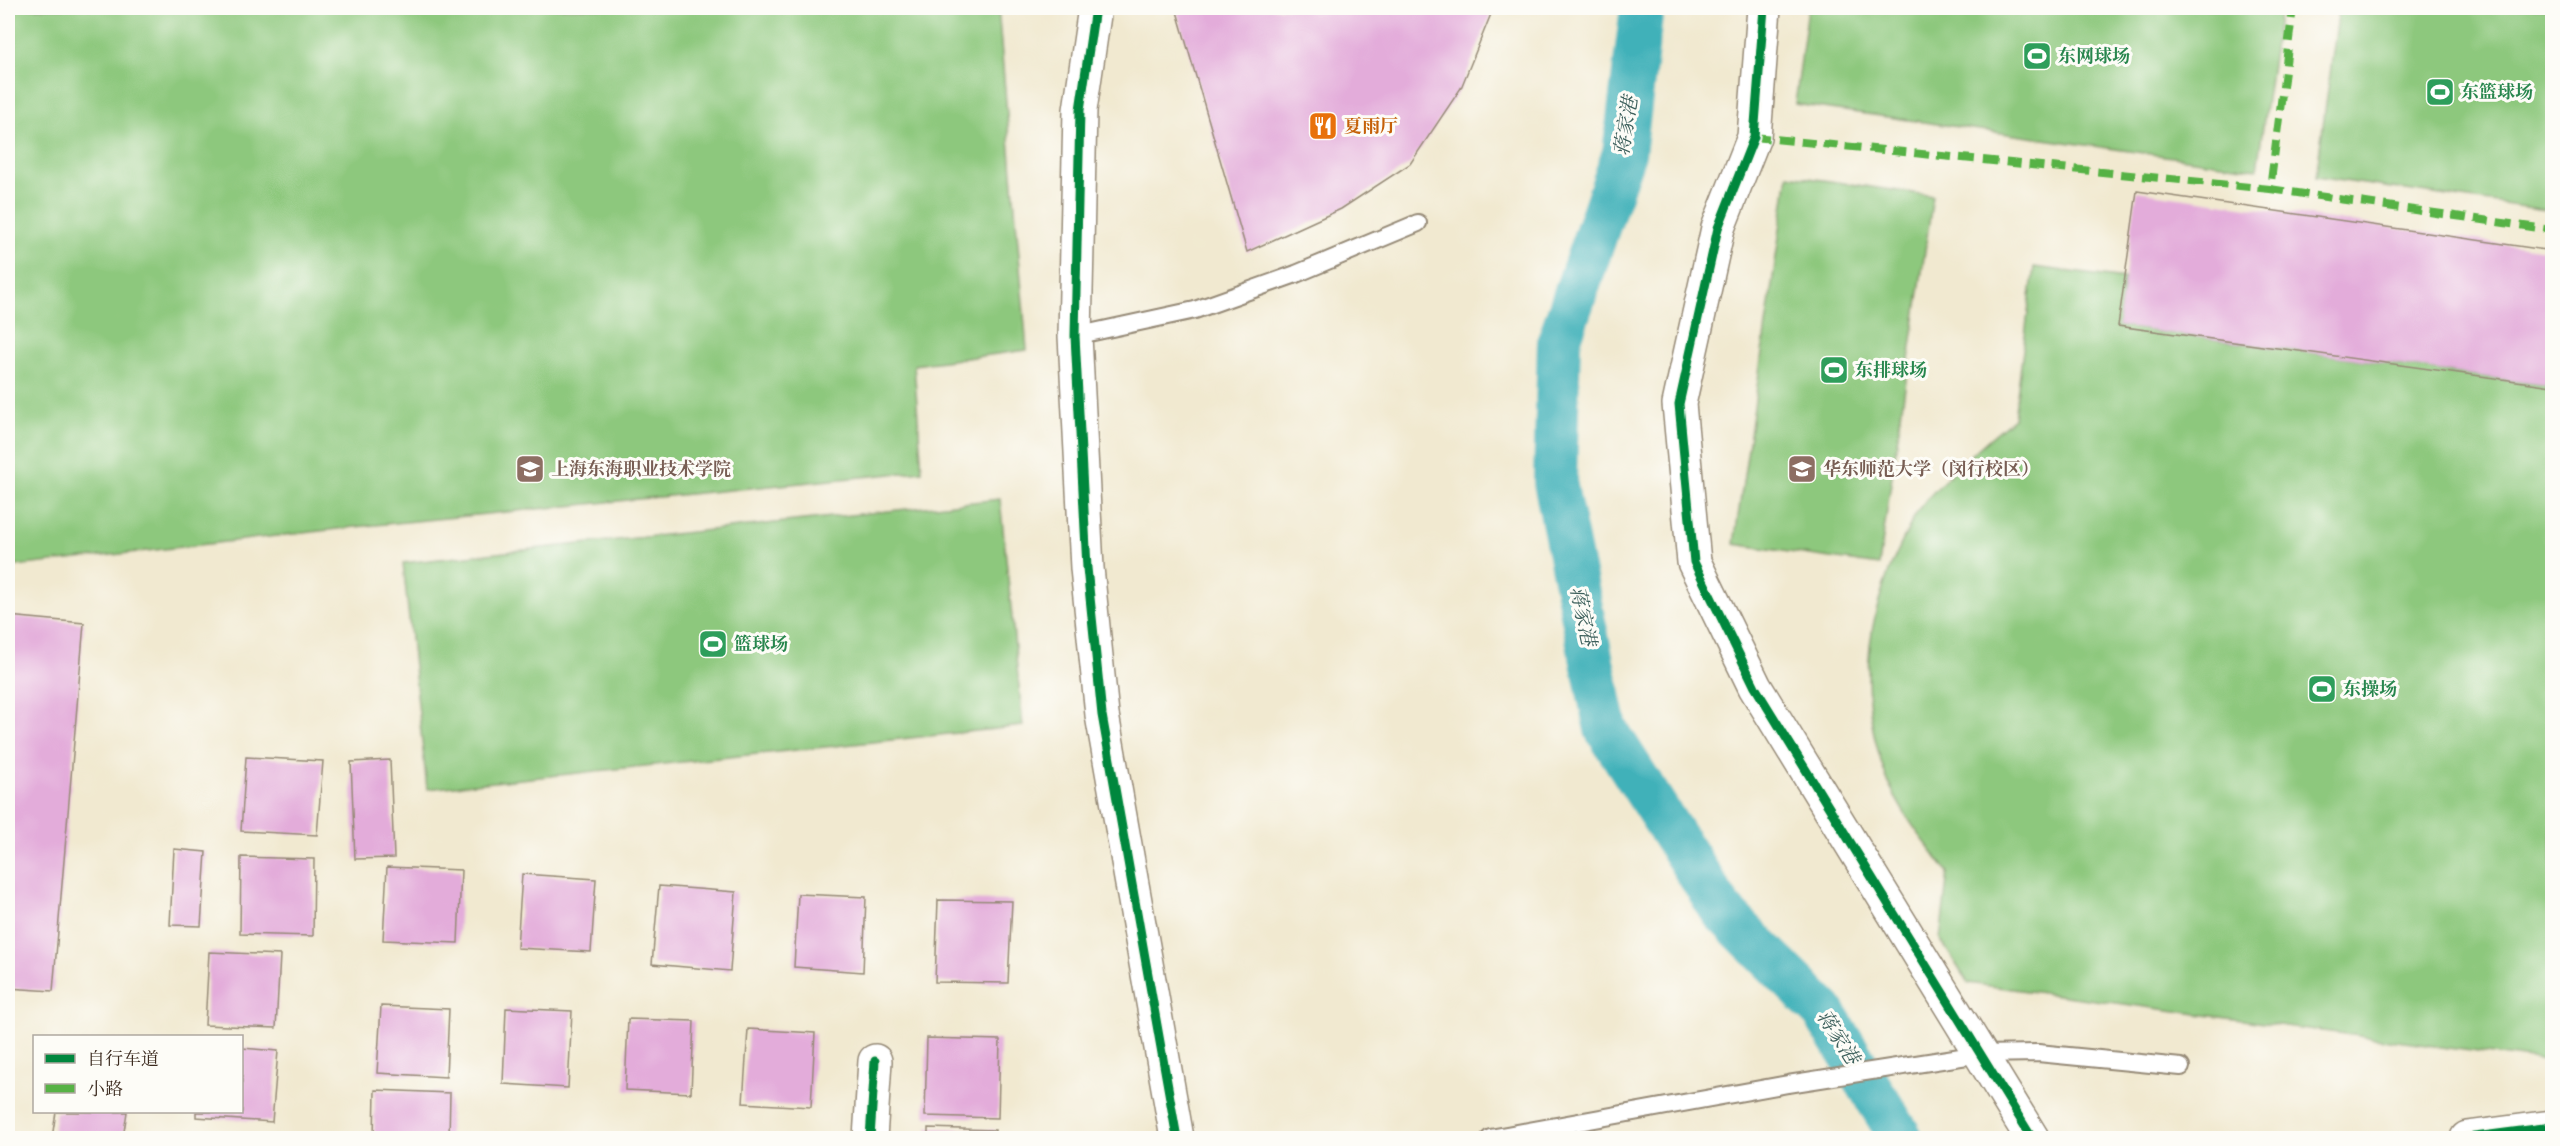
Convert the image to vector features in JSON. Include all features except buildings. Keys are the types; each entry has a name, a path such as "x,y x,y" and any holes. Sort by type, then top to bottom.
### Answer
{"street":[{"path":"1095,8 1080,110 1075,336 1087,568 1102,716 1177,1138"},
{"path":"1764,8 1754,137 1718,228 1679,404 1694,562 1755,687 2032,1138"},
{"path":"870,1138 876,1061"},
{"path":"2468,1138 2553,1127"}],"lane":[{"path":"1075,336 1195,310 1296,274 1418,223"},
{"path":"1490,1138 1788,1084 1980,1054 2038,1053 2181,1067"}],"green space":[{"path":"8,8 998,8 1027,350 914,365 922,471 355,527 8,567"},
{"name":"东网球场","path":"1808,8 2280,8 2257,169 1795,104"},
{"name":"东篮球场","path":"2339,8 2552,8 2552,211 2316,177"},
{"name":"东排球场","path":"1788,175 1933,196 1879,565 1734,544"},
{"path":"2034,267 2124,279 2119,326 2552,386 2552,1062 1968,983 1940,939 1948,872 1913,826 1886,776 1871,716 1868,687 1869,658 1879,599 1889,571 1916,514 1954,471 2014,418"},
{"name":"篮球场","path":"1000,499 1023,726 427,789 403,563"}],"waterway":[{"name":"蒋家港","path":"1642,8 1624,153 1559,341 1555,482 1606,729 1722,911 1823,1011 1901,1138"}],"marked path":[{"path":"1754,137 2270,189 2293,8"},
{"path":"2270,189 2552,230"}],"cycle path":[{"path":"1095,8 1080,110 1075,336 1087,568 1102,715 1177,1138"},
{"path":"1764,8 1754,137 1718,228 1679,404 1694,562 1755,687 2032,1138"},
{"path":"870,1138 875,1061"},
{"path":"2467,1138 2552,1127"}],"place":[{"name":"东网球场","path":"2037,56"},
{"name":"东篮球场","path":"2440,92"},
{"name":"夏雨厅","path":"1323,126"},
{"name":"东排球场","path":"1834,370"},
{"name":"上海东海职业技术学院","path":"530,469"},
{"name":"华东师范大学（闵行校区）","path":"1802,469"},
{"name":"篮球场","path":"713,644"},
{"name":"东操场","path":"2322,689"}]}
